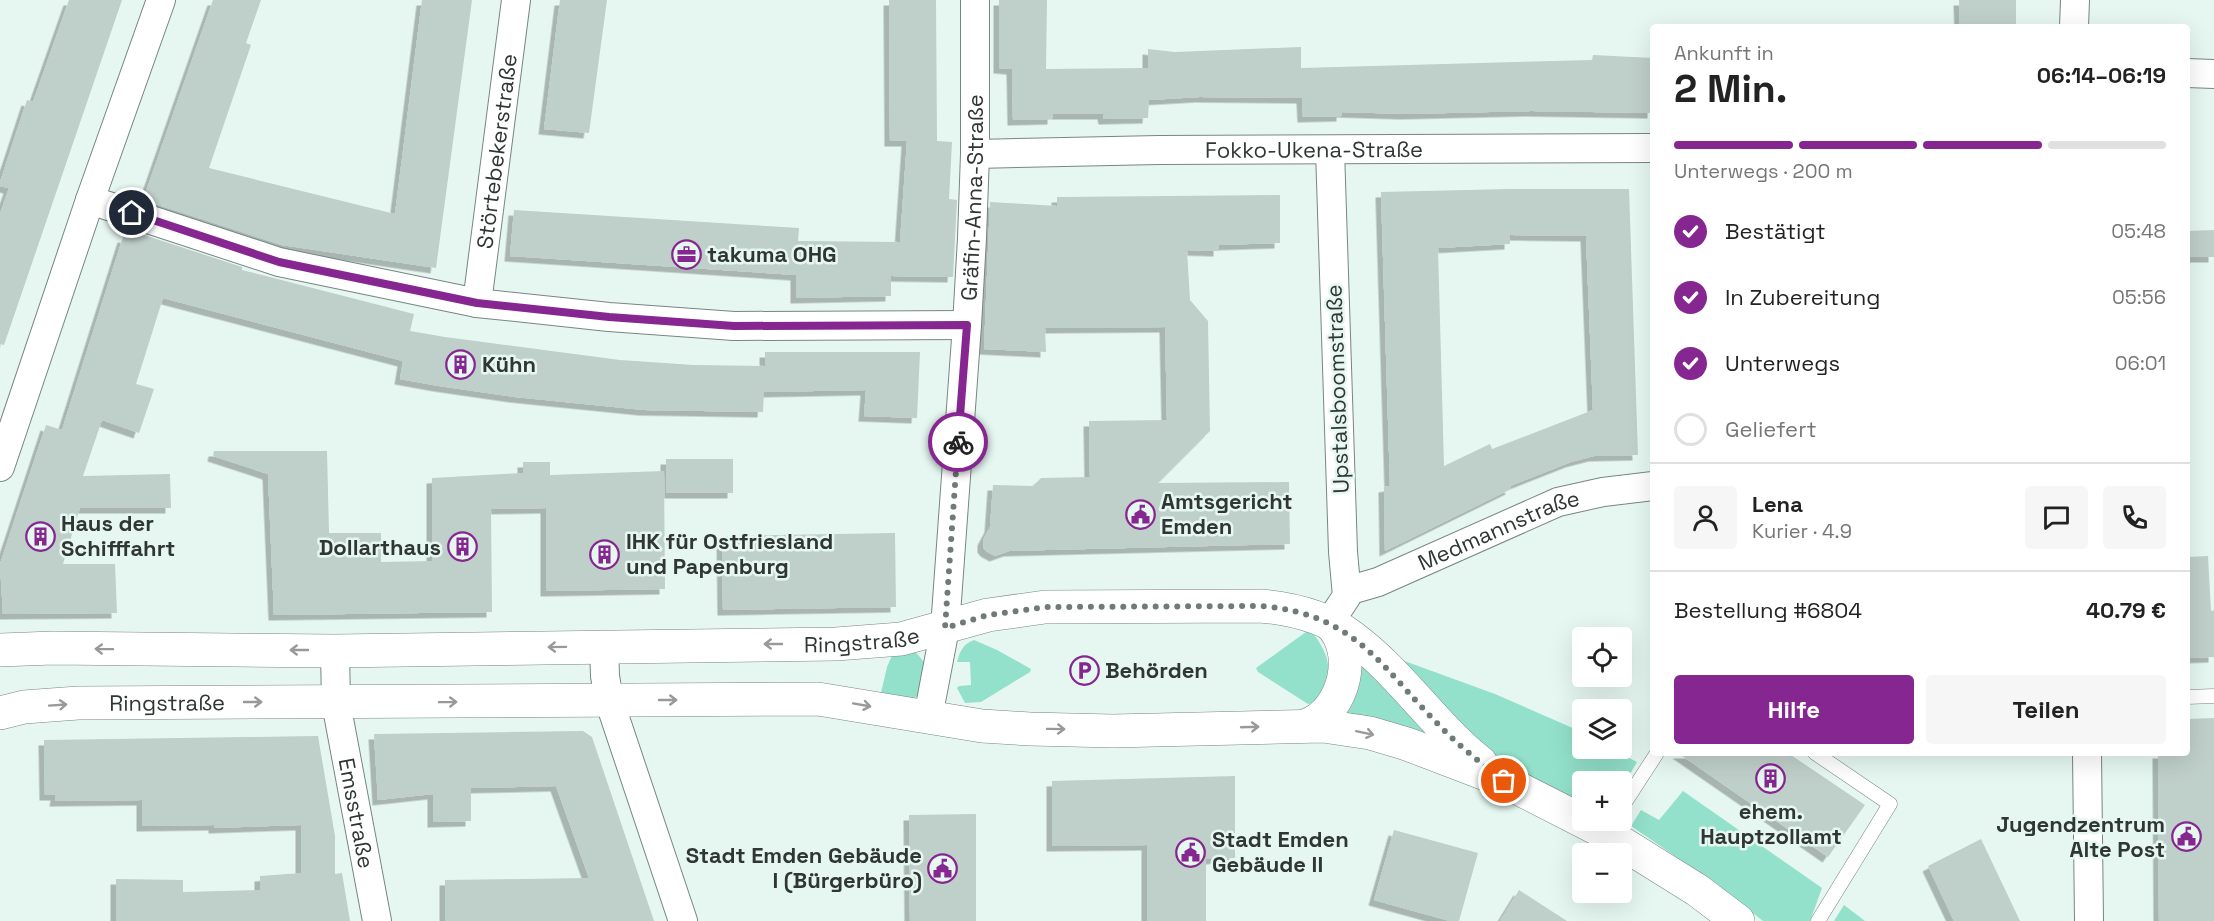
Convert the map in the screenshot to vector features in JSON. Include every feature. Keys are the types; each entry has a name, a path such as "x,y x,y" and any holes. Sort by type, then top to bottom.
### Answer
{"street":[{"path":"0,466 161,0"},
{"name":"Störtebekerstraße","path":"477,303 516,0"},
{"name":"Gräfin-Anna-Straße","path":"928,717 945,628 967,325 975,154 975,0"},
{"path":"2074,24 2075,0"},
{"path":"2190,73 2214,74"},
{"name":"Fokko-Ukena-Straße","path":"975,154 1159,150 1650,148"},
{"name":"Upstalsboomstraße","path":"1330,150 1342,552 1347,591"},
{"path":"90,200 279,262 477,303 609,317 734,326 967,325"},
{"name":"Medmannstraße","path":"1347,591 1378,582 1558,502 1604,492 1650,486"},
{"path":"1307,725 1320,719 1331,708 1344,676 1344,650 1338,633 1329,623 1345,602 1347,591"},
{"name":"Ringstraße","path":"0,650 53,648 335,651 836,644 886,642 988,615 1045,607 1262,606 1296,611 1329,623 1352,636 1447,733 1504,781"},
{"path":"0,635 53,648"},
{"path":"604,646 609,700 683,921"},
{"path":"335,651 336,703"},
{"name":"Ringstraße","path":"0,713 24,707 78,703 818,699 982,726 1113,731 1307,725 1353,730 1407,744 1572,805"},
{"name":"Emsstraße","path":"336,703 377,921"},
{"path":"2087,756 2089,921"},
{"name":"Ringstraße","path":"1626,831 1696,890 1738,921"}],"lane":[{"path":"2190,697 2214,696"},
{"path":"1632,791 1655,756"},
{"path":"1818,921 1890,804 1819,756"}],"green space":[{"path":"1310,629 1326,656 1328,673 1316,702 1308,704 1258,672 1256,668"},
{"path":"974,640 1031,669 1030,672 981,702 965,703 957,688 971,685 970,662 957,662 962,648"},
{"path":"914,650 924,662 920,695 907,701 880,697 893,653"},
{"path":"1351,655 1444,741 1351,721 1341,704"},
{"path":"1399,659 1495,694 1572,728 1572,759 1631,759 1637,762 1632,771 1572,771 1572,797 1482,749"},
{"path":"1683,791 1822,888 1810,921 1763,921 1713,882 1632,827 1641,810 1659,820"},
{"path":"1844,905 1865,921 1834,921"}],"building":[{"path":"69,0 122,0 4,345 0,344 0,214 9,188 0,186 0,182 27,100 33,102"},
{"path":"213,0 261,0 246,43 251,45 209,168 395,214 422,0 472,0 436,268 282,245 143,200"},
{"path":"560,0 607,0 589,133 544,129"},
{"path":"889,0 936,0 937,141 952,142 949,199 957,200 953,277 891,276 891,296 796,298 796,275 510,256 514,210 799,228 798,241 900,242 907,141 890,141"},
{"path":"999,0 1047,0 1046,69 1148,68 1148,49 1175,52 1301,47 1301,68 1592,60 1593,55 1650,58 1650,113 1531,111 1406,114 1342,112 1342,116 1303,117 1302,98 1200,97 1149,100 1148,118 1104,119 1103,114 1053,114 1053,119 1013,120 1012,69 999,68"},
{"path":"1959,0 2016,0 2016,24 1960,24"},
{"path":"1629,189 1638,455 1594,456 1571,462 1510,486 1511,489 1385,551 1384,487 1390,486 1381,192","holes":["1510,235 1586,236 1593,410 1492,449 1490,444 1444,466 1438,248 1510,244"]},
{"path":"1280,195 1280,243 1219,245 1219,251 1187,250 1190,300 1208,321 1210,431 1158,483 1289,482 1290,544 1009,551 995,556 986,551 983,547 983,540 990,527 993,485 1033,486 1041,478 1090,477 1089,421 1167,420 1165,327 1045,328 1046,352 984,349 990,202 1057,206 1057,197"},
{"path":"2214,230 2214,257 2190,257 2190,231"},
{"path":"132,231 242,267 242,270 414,314 410,331 445,337 620,360 694,365 765,366 765,352 920,352 917,418 864,416 866,390 764,392 763,412 644,410 515,397 439,386 400,379 403,361 163,298 136,384 154,389 139,433 102,420 83,476 170,474 171,508 80,508 63,564 115,564 117,613 3,614 0,564 46,425 62,430 123,237 129,238"},
{"path":"214,451 327,451 329,533 381,533 381,562 432,561 432,478 523,473 523,462 550,462 550,475 664,471 665,589 546,591 546,508 491,509 492,612 274,615 268,474 213,456"},
{"path":"666,459 733,459 733,493 666,493"},
{"path":"895,533 896,607 723,610 722,536"},
{"path":"2208,556 2211,611 2214,610 2214,657 2190,658 2190,557"},
{"name":"Jugendzentrum Alte Post","path":"2214,718 2214,921 2159,921 2158,756 2190,756 2190,719"},
{"path":"583,731 592,737 654,921 445,921 445,880 589,878 556,786 471,788 471,821 433,822 433,794 378,800 374,734"},
{"path":"318,736 335,836 335,874 342,873 350,921 116,921 116,879 183,880 183,892 260,890 260,876 301,873 301,825 214,828 214,825 142,826 142,800 55,801 56,795 45,795 44,740"},
{"name":"ehem. Hauptzollamt","path":"1682,756 1792,756 1865,805 1828,857"},
{"name":"Stadt Emden Gebäude II","path":"1235,776 1235,858 1206,859 1206,921 1147,921 1147,845 1052,846 1052,781"},
{"name":"Stadt Emden Gebäude I (Bürgerbüro)","path":"976,814 976,921 910,921 909,815"},
{"path":"1394,830 1478,853 1459,921 1450,921 1374,900"},
{"path":"1981,839 2020,921 1954,921 1928,866"},
{"path":"1519,890 1567,921 1500,921"}],"way so far":[{"path":"958,442 945,628 988,615 1045,607 1262,606 1296,611 1317,618 1352,636 1394,676 1447,733 1504,781"}],"place":[{"name":"takuma OHG","path":"686,254"},
{"name":"Kühn","path":"461,364"},
{"name":"Amtsgericht Emden","path":"1140,514"},
{"name":"Haus der Schifffahrt","path":"40,536"},
{"name":"Dollarthaus","path":"462,547"},
{"name":"IHK für Ostfriesland und Papenburg","path":"605,554"},
{"name":"Behörden","path":"1084,670"},
{"name":"ehem. Hauptzollamt","path":"1771,779"},
{"name":"Jugendzentrum Alte Post","path":"2186,837"},
{"name":"Stadt Emden Gebäude II","path":"1191,852"},
{"name":"Stadt Emden Gebäude I (Bürgerbüro)","path":"943,868"}],"route":[{"path":"132,213 279,262 477,303 609,317 734,326 967,325 958,442"}]}
